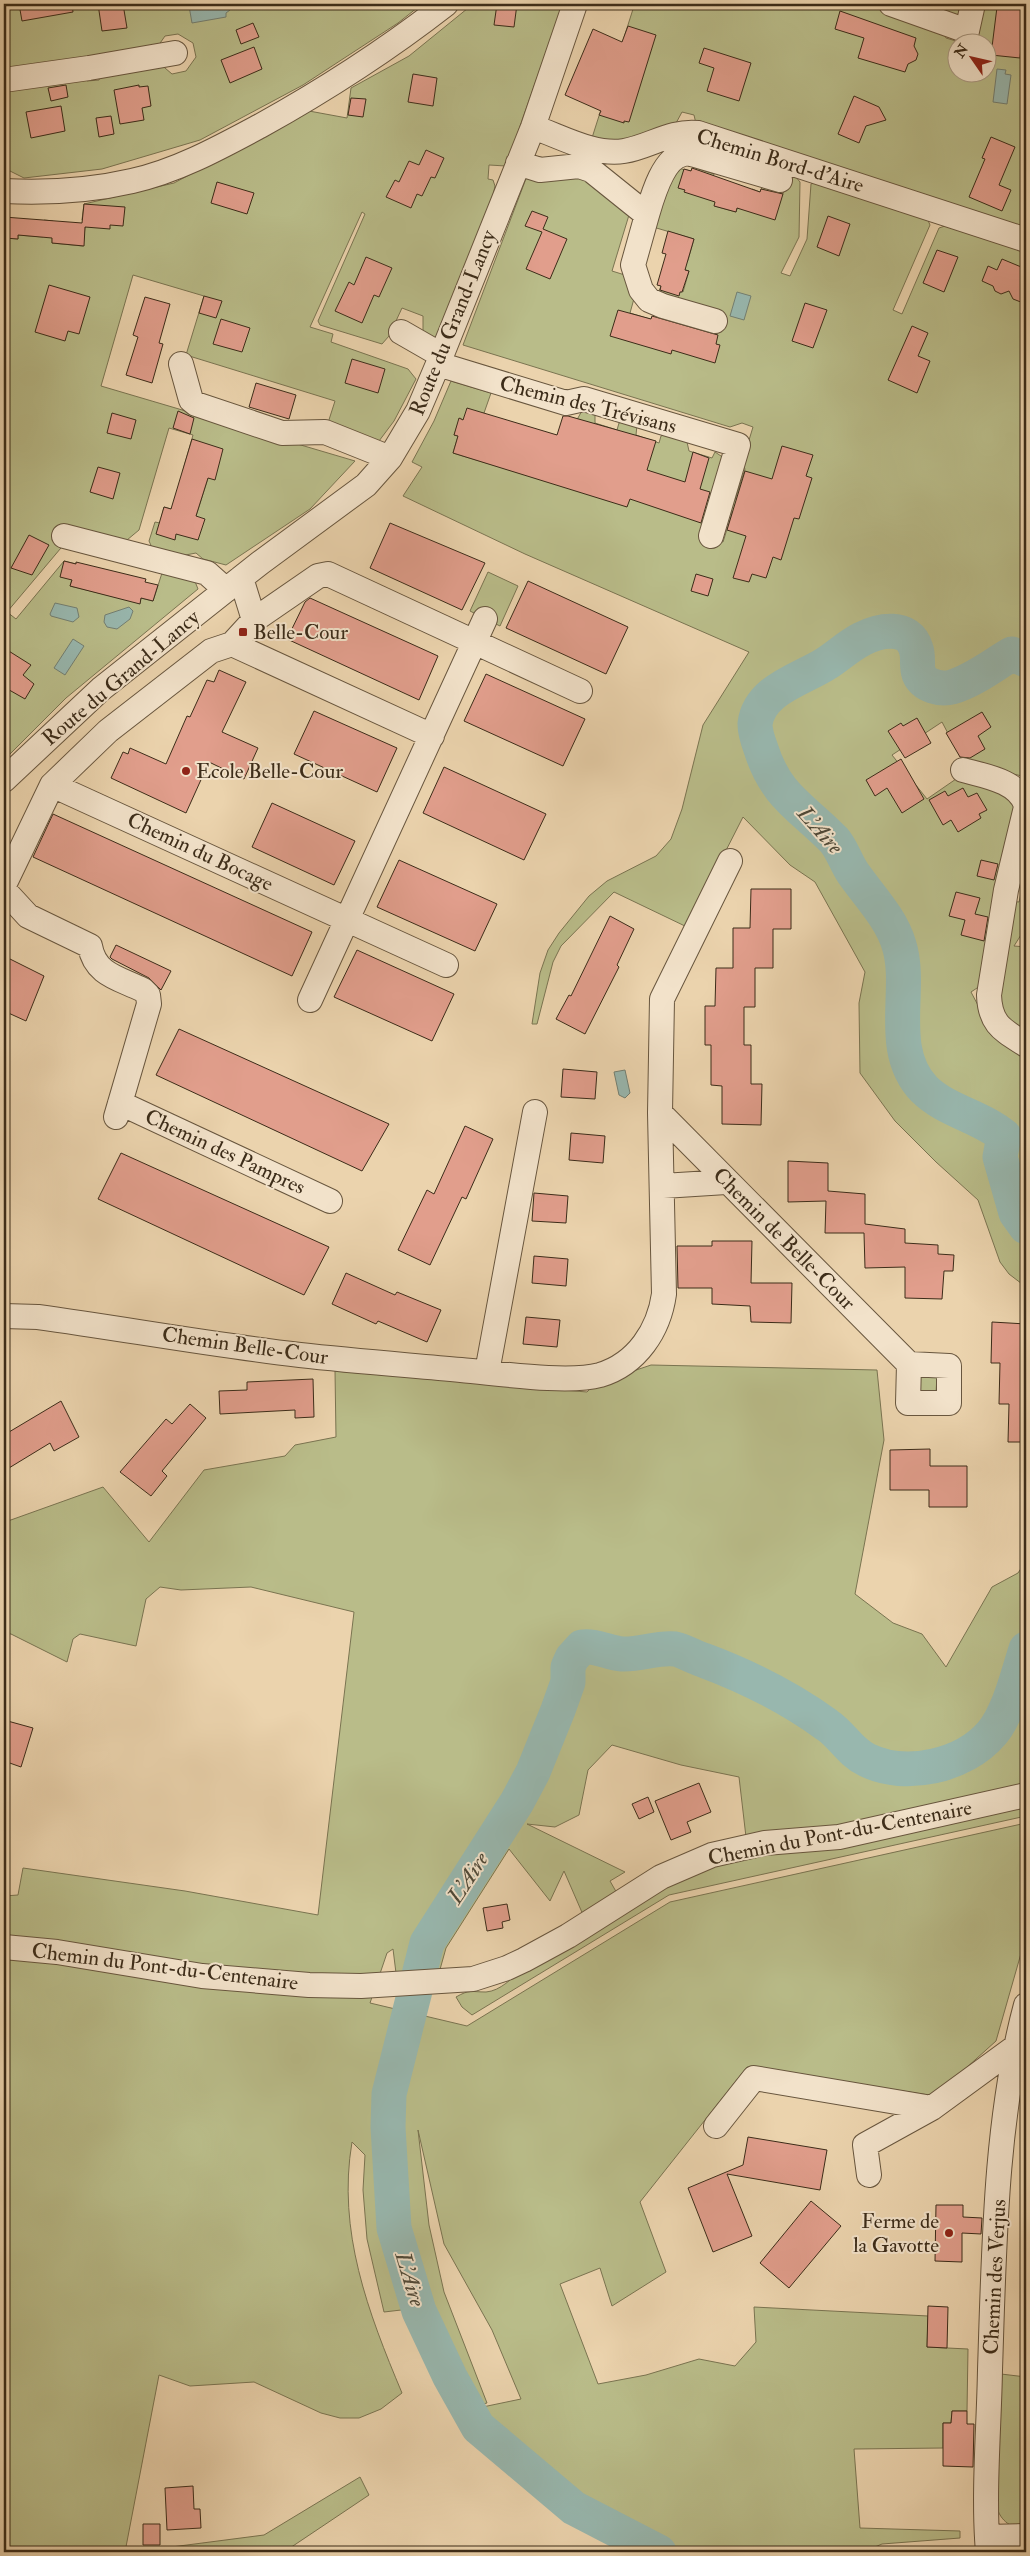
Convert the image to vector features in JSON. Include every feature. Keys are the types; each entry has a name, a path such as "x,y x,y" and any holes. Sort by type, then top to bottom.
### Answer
{"street":[{"path":"4,191 69,191 106,186 176,168 221,147 318,93 373,59 446,4"},
{"name":"Route du Grand-Lancy","path":"4,780 94,696 234,584 366,485 390,458 414,418 439,359 533,126 575,4"},
{"path":"891,4 967,31 974,4"},
{"path":"4,80 175,53"},
{"name":"Chemin Bord-d'Aire","path":"533,126 592,148 611,152 634,149 675,134 698,133 1026,240"},
{"path":"715,321 663,306 649,300 641,290 633,265 647,215 662,175 672,160 683,154 695,155 780,180"},
{"path":"518,163 540,170 579,166 591,170 647,215"},
{"name":"Chemin des Trévisans","path":"401,332 439,359 566,403 584,399 738,445 711,536"},
{"path":"181,364 191,400 196,404 282,433 325,432 390,458"},
{"path":"64,536 207,573 234,584 254,620"},
{"path":"4,885 52,785 108,731 222,647 254,620 318,576 328,574 580,691"},
{"path":"310,1000 338,915 432,736 485,619"},
{"path":"177,630 222,647 432,736"},
{"path":"963,770 1002,782 1018,791 1026,806 1006,890 989,995 990,1010 995,1023 1026,1045"},
{"name":"Chemin du Bocage","path":"52,785 446,965"},
{"path":"535,1112 487,1372 585,1377 600,1374 617,1367 642,1347 656,1324 664,1294 660,1113 662,999 730,861"},
{"name":"Chemin des Pampres","path":"4,890 28,916 90,946 94,963 102,970 143,990 148,995 149,1004 118,1110 330,1201"},
{"name":"Chemin de Belle-Cour","path":"660,1113 726,1182 909,1364"},
{"path":"663,1186 726,1182"},
{"name":"Chemin Belle-Cour","path":"4,1316 38,1317 300,1355 487,1372"},
{"name":"Chemin du Pont-du-Centenaire","path":"4,1946 57,1952 202,1976 259,1982 360,1986 473,1979 507,1968 568,1936 661,1877 712,1855 756,1845 839,1837 866,1832 1026,1796"},
{"name":"Chemin des Verjus","path":"987,2545 996,2212 1014,2048 1026,2004"},
{"path":"869,2174 865,2146 932,2108 1014,2048"},
{"path":"716,2126 754,2078 932,2108"},
{"path":"987,2545 1026,2536"}],"green space":[{"path":"4,4 422,4 398,23 303,85 200,140 102,169 24,178 4,168 4,96 14,87 86,77 87,81 99,80 102,73 158,62 172,74 186,71 196,57 193,43 178,34 165,36 156,49 4,73"},
{"path":"473,4 563,4 506,166 489,165 488,179 493,180 495,186 492,200 435,340 423,334 423,316 402,308 389,336 382,344 320,325 318,321 365,214 362,212 310,327 333,334 331,342 408,369 416,379 394,421 379,441 362,442 327,426 335,401 186,355 204,296 133,275 101,386 355,461 310,509 226,565 203,559 196,553 175,557 154,552 149,541 155,522 160,523 164,507 196,516 208,478 183,470 193,435 169,428 139,530 121,545 66,542 7,612 16,619 64,561 76,564 70,586 140,603 141,598 153,601 162,573 194,579 198,589 66,698 4,760 4,216 8,217 7,238 18,239 18,235 43,237 44,220 53,221 52,243 83,246 85,227 100,221 82,220 84,204 174,183 309,111 347,118 351,88 409,56"},
{"path":"627,4 873,4 941,29 948,39 948,82 998,82 998,32 975,32 981,4 1026,4 1026,232 697,128 694,115 682,112 675,125 625,145 591,141 634,6"},
{"path":"902,4 967,4 963,17"},
{"path":"673,167 691,171 693,167 714,174 707,198 716,201 715,206 736,212 738,206 752,189 760,192 762,187 783,194 791,171 800,182 799,237 781,273 790,276 807,239 811,184 816,181 927,218 930,225 893,310 902,314 939,228 948,225 1026,251 1026,359 1021,375 1026,376 1026,777 963,762 942,722 892,755 927,799 956,779 1009,793 1020,807 983,984 971,992 991,1030 1026,1055 1026,1287 1009,1274 1000,1262 978,1200 895,1121 860,1073 859,1003 865,972 815,882 790,865 743,817 687,927 614,892 561,946 553,962 537,1024 532,1024 540,973 548,950 559,933 589,896 607,881 656,856 671,839 682,809 703,725 749,652 525,554 403,496 422,467 412,462 434,421 451,381 491,393 484,413 463,420 460,418 454,435 458,436 453,453 543,480 583,409 595,413 595,423 617,430 619,423 624,421 637,425 636,435 659,443 661,436 665,434 687,442 689,451 712,458 715,452 724,458 703,537 723,542 732,513 728,512 732,499 735,500 745,469 742,463 753,427 742,423 730,427 463,345 527,176 582,174 629,215 612,271 628,276 635,295 630,313 666,324 669,314 690,320 687,330 695,333 697,328 703,330 705,326 658,294 661,286 683,292 689,271 683,269 688,260 694,239 653,227"},
{"path":"488,572 518,586 500,626 470,611"},
{"path":"1026,871 1026,927 1014,946 1026,947 1026,1034 998,1016 1009,901 1019,902"},
{"path":"651,1365 877,1370 884,1440 855,1594 893,1623 922,1634 946,1667 992,1587 1018,1573 1026,1561 1026,1784 833,1827 746,1837 739,1777 681,1765 612,1745 588,1770 579,1815 555,1827 527,1824 625,1872 610,1881 618,1895 584,1917 564,1871 550,1901 509,1849 446,1948 439,1973 396,1973 393,1949 387,1953 370,2003 467,2026 670,1902 1026,1823 1026,1936 996,2041 935,2096 747,2067 640,2202 666,2272 612,2306 600,2268 560,2284 598,2384 646,2375 699,2359 735,2366 756,2342 754,2307 928,2316 927,2347 968,2349 967,2411 952,2411 951,2423 943,2423 943,2448 854,2449 860,2528 960,2531 960,2538 882,2544 863,2552 610,2552 660,2536 545,2481 473,2409 521,2399 492,2330 444,2244 418,2130 429,2225 444,2292 487,2403 474,2406 427,2307 384,2312 367,2239 363,2190 365,2155 352,2142 348,2175 352,2239 367,2301 402,2393 381,2409 359,2418 340,2418 321,2413 254,2382 190,2386 159,2375 125,2552 4,2552 4,1896 18,1895 23,1868 185,1891 318,1915 354,1612 251,1587 181,1590 160,1587 146,1599 136,1646 80,1634 73,1639 67,1662 11,1634 4,1633 4,1532 8,1521 103,1487 149,1542 204,1470 285,1456 295,1445 336,1437 335,1371 587,1392 595,1384"},
{"path":"919,1374 937,1375 936,1393 919,1392"},
{"path":"1026,1803 1026,1816 669,1895 472,2015 462,2007 456,1997 468,1992 486,1992 501,1987 522,1968 667,1884 708,1865 794,1850"},
{"path":"1001,2374 1026,2377 1026,2531 1006,2522 999,2514 995,2502"},
{"path":"360,2477 369,2495 284,2552 133,2552 264,2535"},
{"path":"1026,2541 1026,2552 997,2552 1007,2542"}],"water":[{"path":"205,4 228,5 230,10 226,13 226,17 192,23 189,6"},
{"path":"998,69 1006,70 1005,74 1011,75 1007,104 993,102 995,82 998,82"},
{"path":"737,292 751,296 744,320 730,316"},
{"path":"55,603 77,608 79,617 73,622 51,616 50,614"},
{"path":"129,607 133,611 130,619 117,629 107,627 104,622 105,615"},
{"path":"73,639 84,646 65,675 54,668"},
{"path":"625,1070 630,1093 625,1098 619,1095 614,1072"}],"building":[{"path":"19,4 72,4 73,12 22,21"},
{"path":"98,4 123,4 127,28 102,31"},
{"path":"497,4 517,4 514,27 494,25"},
{"path":"997,7 1026,10 1026,37 1022,37 1020,58 998,56 998,32 994,32"},
{"path":"840,11 916,38 914,46 918,54 916,60 908,64 905,72 858,58 864,38 835,29"},
{"path":"253,23 259,37 241,44 236,30"},
{"path":"628,26 656,35 629,122 624,121 624,123 599,115 601,111 565,95 593,29 622,42"},
{"path":"254,47 262,69 230,83 221,60"},
{"path":"704,48 751,63 739,101 707,91 714,68 699,63"},
{"path":"413,74 437,78 433,106 408,102"},
{"path":"66,85 68,97 51,101 48,88"},
{"path":"139,85 139,87 148,86 151,106 142,108 144,120 120,124 114,90"},
{"path":"854,96 879,107 886,120 866,126 859,143 838,134"},
{"path":"351,98 366,99 363,117 348,115"},
{"path":"61,106 65,131 31,138 26,112"},
{"path":"111,116 114,134 99,137 96,118"},
{"path":"991,137 1015,147 999,185 1011,190 1002,211 969,197 985,159 982,158"},
{"path":"426,150 444,158 435,178 431,177 422,196 417,194 411,208 386,197 395,180 399,182 409,161 419,165"},
{"path":"692,168 760,192 761,189 783,194 775,220 737,208 736,212 714,206 715,202 684,192 685,190 678,188 684,169 691,171"},
{"path":"217,182 254,193 247,214 211,203"},
{"path":"84,204 125,207 123,226 110,225 110,229 85,227 84,246 52,243 52,238 18,235 18,239 4,238 4,217 82,223"},
{"path":"532,211 548,217 543,229 567,239 550,279 526,269 542,232 525,226"},
{"path":"828,216 850,224 839,256 817,247"},
{"path":"668,231 694,239 685,270 689,271 679,296 660,290 661,286 657,285 666,254 662,253"},
{"path":"937,250 958,257 944,292 923,283"},
{"path":"366,257 392,268 379,297 374,295 362,323 335,311 349,282 354,285"},
{"path":"1002,259 1026,269 1026,304 1013,299 1009,291 1001,294 995,291 993,286 982,281 988,266 997,270"},
{"path":"49,285 90,297 79,334 68,331 65,341 35,332"},
{"path":"204,296 222,301 216,318 199,313"},
{"path":"145,297 170,304 159,343 163,344 152,383 126,375 138,337 133,335"},
{"path":"805,303 827,310 813,348 792,341"},
{"path":"618,310 651,319 652,316 718,335 716,344 720,345 715,363 672,350 671,354 610,336"},
{"path":"221,319 250,328 242,352 213,344"},
{"path":"912,326 928,333 918,356 930,361 917,393 888,380"},
{"path":"352,359 385,369 378,393 345,383"},
{"path":"256,383 296,395 289,419 249,407"},
{"path":"467,408 557,435 563,416 568,416 656,441 647,470 685,482 693,452 709,458 700,489 710,492 701,523 630,499 627,507 453,453 458,436 454,435 459,418 463,420"},
{"path":"178,411 194,418 190,434 173,428"},
{"path":"112,413 136,420 131,439 107,433"},
{"path":"192,439 223,449 215,480 208,478 196,516 205,519 198,540 176,534 175,540 156,534 164,507 171,509"},
{"path":"782,446 813,455 806,476 812,478 799,519 794,518 781,560 773,557 766,578 752,574 749,582 733,578 746,536 727,530 745,471 772,479"},
{"path":"98,467 120,473 113,499 90,492"},
{"path":"390,523 485,563 462,610 370,568"},
{"path":"29,535 49,545 32,575 11,568"},
{"path":"64,561 76,564 76,562 146,579 145,582 158,585 153,601 141,598 140,604 70,586 72,580 60,577"},
{"path":"696,574 713,579 708,596 691,591"},
{"path":"528,581 628,627 606,674 506,628"},
{"path":"310,598 438,656 419,700 287,639 305,602"},
{"path":"4,648 31,665 23,675 34,684 25,699 4,687"},
{"path":"219,670 246,682 222,732 258,748 244,779 209,762 186,813 111,778 123,752 128,754 130,748 166,764 187,716 190,717 207,680 214,682"},
{"path":"486,674 585,719 563,766 464,721"},
{"path":"314,711 397,748 377,792 294,754"},
{"path":"982,712 991,727 978,736 985,749 970,758 960,757 946,733"},
{"path":"917,718 931,743 905,758 888,731 901,723 903,726"},
{"path":"901,759 924,799 902,813 887,788 875,796 866,780"},
{"path":"444,767 546,814 524,860 423,813"},
{"path":"963,788 968,797 977,793 987,810 979,814 981,818 958,832 951,820 943,825 929,800 945,791 948,796"},
{"path":"272,803 355,841 334,885 252,847"},
{"path":"53,814 312,932 292,976 33,857"},
{"path":"399,860 497,904 475,951 377,907"},
{"path":"981,860 998,864 994,880 977,876"},
{"path":"751,889 791,889 791,929 773,929 773,968 755,968 755,1007 744,1007 744,1045 751,1045 751,1084 762,1084 761,1125 722,1124 722,1086 711,1085 711,1045 705,1045 705,1006 715,1006 716,968 733,968 733,928 750,928"},
{"path":"956,892 980,898 975,914 988,917 984,941 961,935 965,920 949,916"},
{"path":"610,916 634,929 617,965 619,967 585,1034 556,1019 569,995 571,996"},
{"path":"116,945 171,971 161,990 149,978 110,957"},
{"path":"357,950 454,994 432,1041 334,997"},
{"path":"4,956 44,976 26,1021 4,1011"},
{"path":"179,1029 389,1124 362,1171 156,1075"},
{"path":"563,1069 597,1072 595,1099 561,1097"},
{"path":"465,1126 493,1139 466,1199 462,1197 430,1265 398,1250 427,1190 434,1194"},
{"path":"571,1133 605,1136 603,1163 569,1160"},
{"path":"121,1153 329,1247 304,1295 98,1199"},
{"path":"788,1161 828,1163 828,1191 865,1194 865,1224 905,1229 905,1243 938,1245 938,1254 954,1255 953,1271 944,1271 942,1299 905,1298 905,1267 865,1268 864,1233 825,1233 826,1201 788,1202"},
{"path":"534,1193 568,1196 566,1223 532,1221"},
{"path":"712,1241 752,1241 751,1283 792,1283 791,1323 751,1322 750,1306 712,1304 712,1288 678,1288 677,1246 712,1246"},
{"path":"534,1256 568,1259 566,1286 532,1283"},
{"path":"346,1273 395,1295 397,1292 441,1310 427,1342 378,1321 376,1324 332,1304"},
{"path":"526,1317 560,1320 557,1347 523,1344"},
{"path":"992,1322 1026,1324 1026,1442 1008,1442 1009,1404 999,1404 1000,1363 991,1363"},
{"path":"313,1379 314,1417 295,1418 295,1410 220,1414 219,1391 247,1390 247,1382"},
{"path":"61,1401 79,1437 54,1451 50,1443 4,1471 4,1435"},
{"path":"190,1404 206,1418 162,1471 167,1476 151,1496 120,1472 166,1419 172,1424"},
{"path":"930,1449 930,1466 967,1466 967,1507 929,1507 929,1490 890,1490 890,1450"},
{"path":"4,1720 33,1728 21,1767 4,1761"},
{"path":"699,1783 711,1812 687,1822 691,1832 671,1840 655,1801"},
{"path":"648,1797 654,1812 639,1819 632,1804"},
{"path":"507,1904 510,1920 502,1922 503,1928 487,1931 483,1908"},
{"path":"748,2137 827,2150 820,2190 727,2174 752,2236 713,2252 688,2188 743,2165"},
{"path":"811,2201 841,2226 789,2288 760,2263"},
{"name":"Ferme de la Gavotte","path":"936,2205 963,2205 963,2217 982,2218 981,2234 962,2233 962,2262 935,2261"},
{"path":"928,2306 948,2307 947,2348 927,2347"},
{"path":"952,2411 967,2411 967,2424 974,2424 973,2467 943,2466 943,2423 951,2423"},
{"path":"193,2486 194,2509 200,2509 201,2528 167,2530 165,2488"},
{"path":"143,2524 160,2524 160,2545 143,2545"}],"waterway":[{"name":"L'Aire","path":"1026,660 1012,654 968,681 943,688 933,686 921,678 918,671 916,649 907,636 893,631 877,633 858,641 827,663 773,694 758,712 755,724 759,743 774,779 791,800 834,840 853,873 891,926 899,945 903,962 903,1037 906,1056 913,1073 924,1089 933,1097 995,1129 1004,1136 1000,1157 1016,1213 1026,1227"},
{"name":"L'Aire","path":"659,2552 574,2508 478,2427 450,2377 419,2311 394,2228 388,2127 389,2094 427,1943 517,1802 533,1772 568,1682 568,1667 572,1658 582,1647 592,1647 622,1654 668,1649 682,1651 735,1673 783,1697 832,1729 861,1757 882,1766 916,1769 934,1766 966,1754 992,1733 998,1725 1012,1693 1026,1649"}],"place":[{"name":"Belle-Cour","path":"243,632"},
{"name":"Ecole Belle-Cour","path":"186,771"},
{"name":"Ferme de la Gavotte","path":"949,2233"}]}
